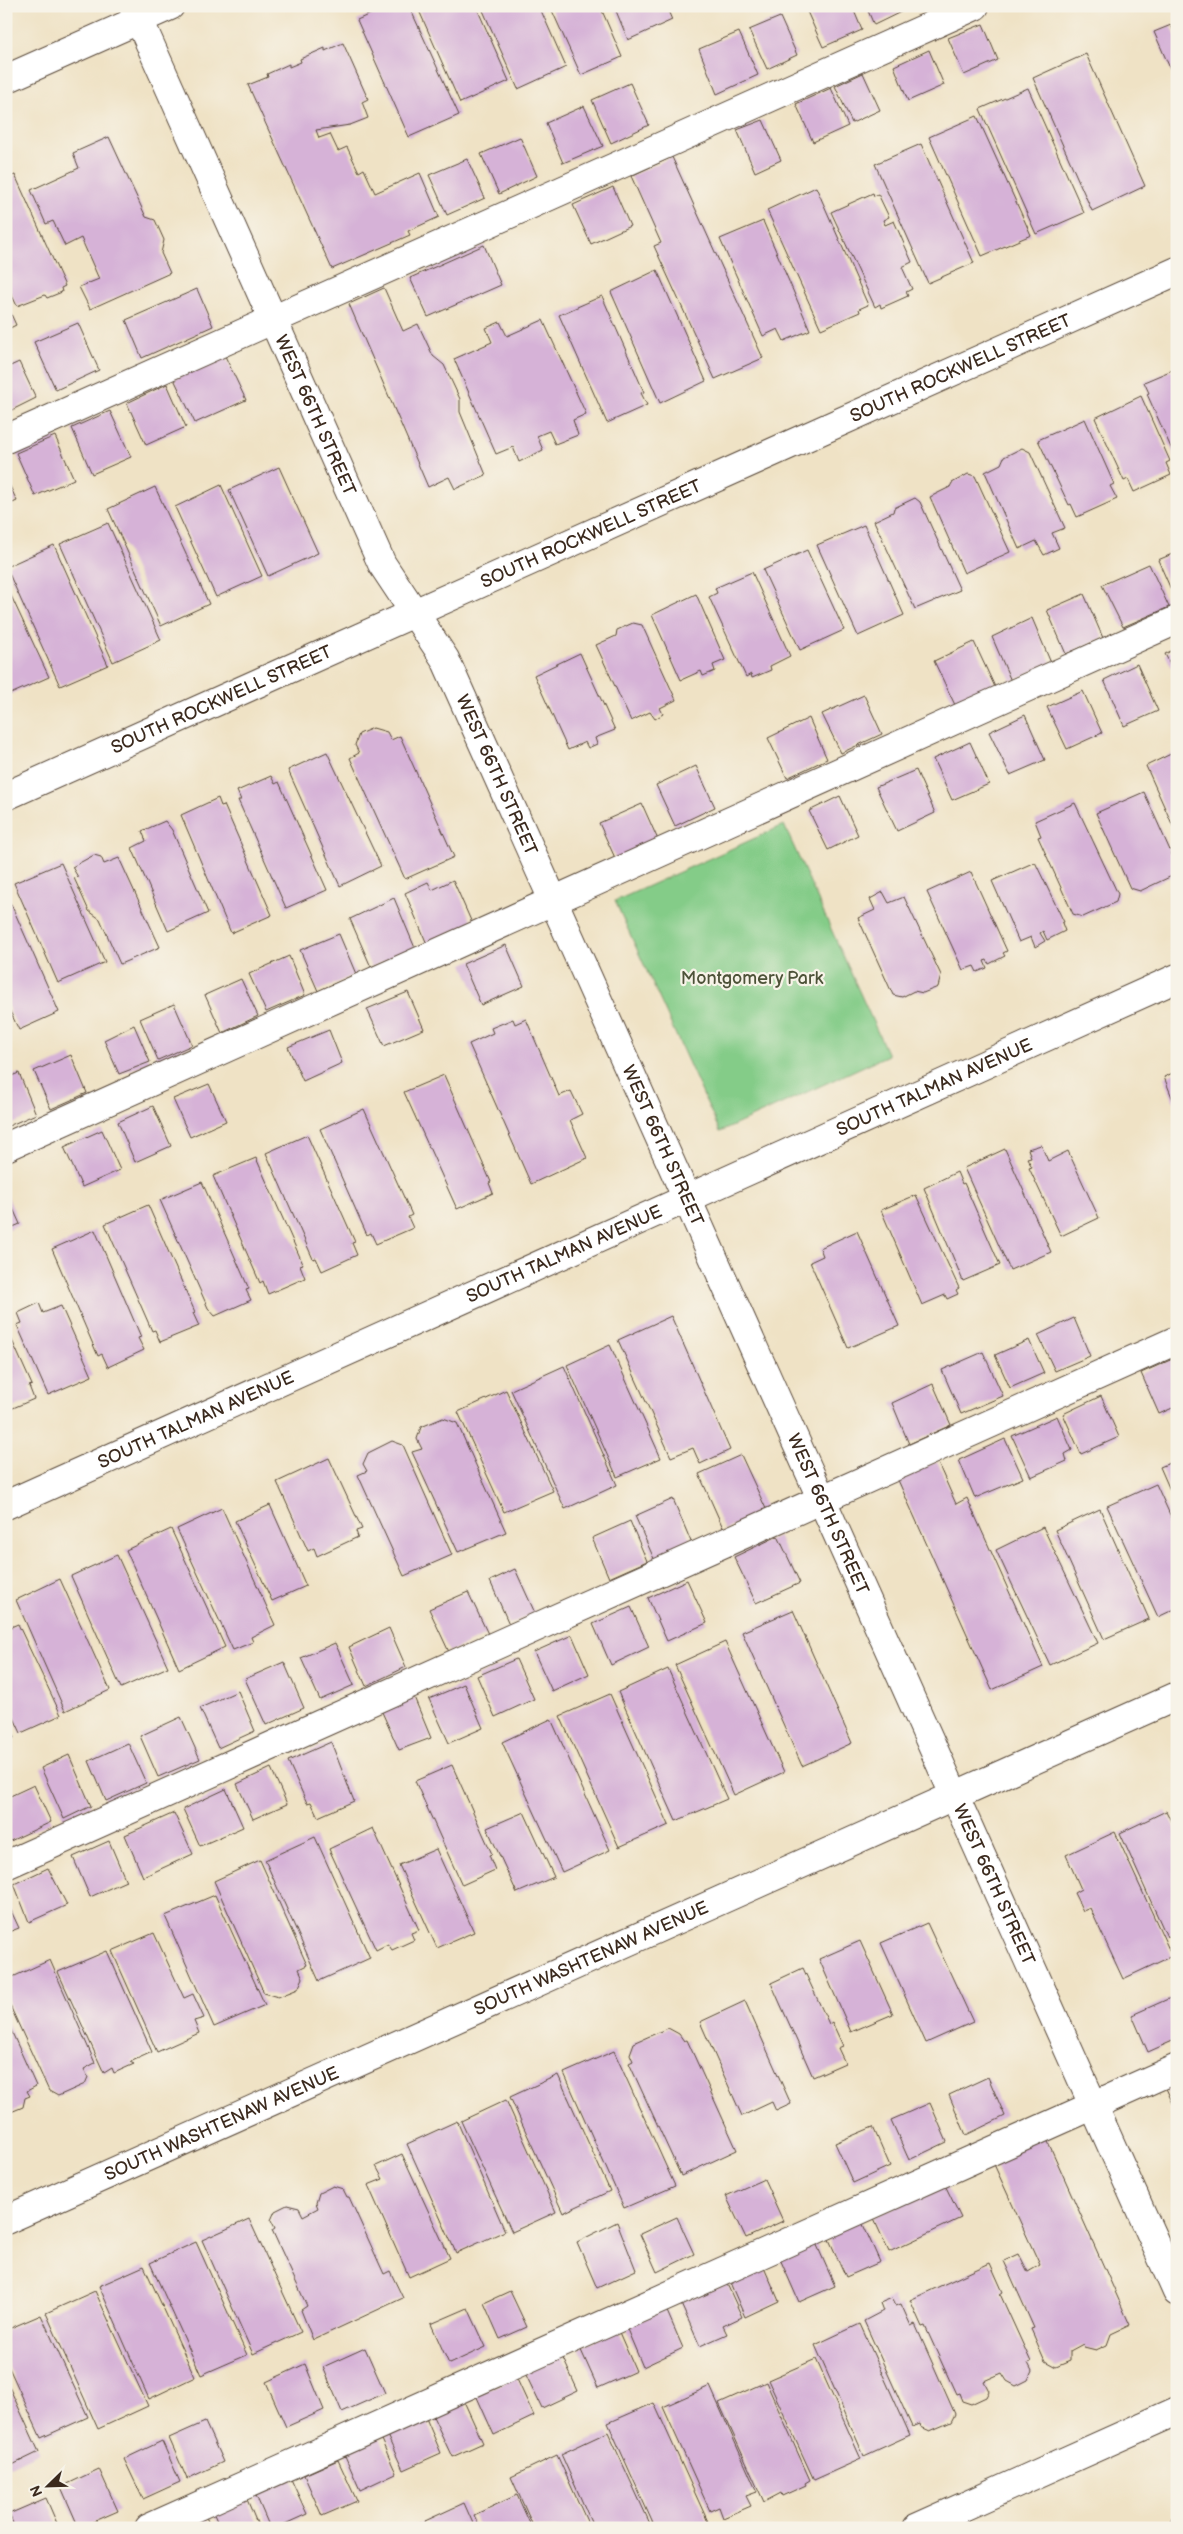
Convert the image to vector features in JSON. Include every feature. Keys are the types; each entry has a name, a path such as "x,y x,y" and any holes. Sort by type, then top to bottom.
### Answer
{"street":[{"path":"6,79 136,13 170,6"},
{"path":"6,439 975,6"},
{"name":"WEST 66TH STREET","path":"136,13 382,564 445,659 1177,2292"},
{"name":"SOUTH ROCKWELL STREET","path":"6,796 1177,271"},
{"path":"6,1147 1177,620"},
{"name":"SOUTH TALMAN AVENUE","path":"6,1505 1177,978"},
{"path":"6,1865 1177,1340"},
{"name":"SOUTH WASHTENAW AVENUE","path":"6,2220 1177,1696"},
{"path":"149,2528 1177,2068"},
{"path":"916,2528 1177,2411"}],"green space":[{"name":"Montgomery Park","path":"784,825 888,1055 720,1132 615,901"}],"building":[{"path":"388,6 409,6 459,115 409,137 357,20"},
{"path":"417,6 476,6 509,81 460,103"},
{"path":"481,6 539,6 566,67 518,89"},
{"path":"550,6 600,6 622,57 581,75"},
{"path":"614,6 666,6 672,20 628,40"},
{"path":"852,6 862,30 823,47 805,7"},
{"path":"866,6 913,6 874,25"},
{"path":"780,17 797,55 767,69 749,30"},
{"path":"983,24 998,60 964,75 948,38"},
{"path":"1171,25 1177,39 1177,84 1154,32"},
{"path":"739,32 758,75 717,94 699,49"},
{"path":"343,43 368,99 362,102 368,118 350,125 316,130 319,138 330,134 338,151 347,147 359,172 364,169 375,193 420,173 439,217 408,231 410,235 332,269 248,85 268,77 267,74 289,64 289,67 301,62 300,59 325,48 325,51"},
{"path":"929,50 944,85 908,101 894,66"},
{"path":"1086,54 1145,186 1092,211 1033,78"},
{"path":"863,73 880,110 852,123 835,86"},
{"path":"630,83 649,125 611,143 592,100"},
{"path":"831,88 848,126 813,142 796,104"},
{"path":"1028,88 1084,213 1036,234 980,109"},
{"path":"584,106 603,146 563,163 546,123"},
{"path":"977,116 1031,235 982,256 929,137"},
{"path":"763,120 781,160 755,172 737,130"},
{"path":"109,137 146,217 155,220 164,240 161,253 170,273 90,309 79,287 99,279 81,238 65,246 53,221 46,224 31,190 79,168 73,153"},
{"path":"520,137 537,176 499,194 481,154"},
{"path":"921,144 974,263 928,283 875,164"},
{"path":"672,157 763,358 715,379 654,246 661,243 631,176"},
{"path":"467,159 485,198 447,215 429,175"},
{"path":"15,175 65,286 61,288 62,292 47,298 45,295 17,306 6,283 6,178"},
{"path":"613,187 630,226 591,244 573,205"},
{"path":"816,187 868,305 859,309 860,312 821,329 767,210"},
{"path":"873,193 874,196 878,194 889,217 883,220 885,225 894,221 912,262 902,267 912,289 906,292 908,296 881,308 880,304 875,307 831,212"},
{"path":"763,221 810,330 784,341 778,329 763,336 720,239"},
{"path":"484,245 501,285 428,317 410,278"},
{"path":"657,270 706,381 660,403 611,292"},
{"path":"384,288 403,331 418,324 433,356 444,365 460,399 460,412 486,475 455,489 449,477 428,487 349,304"},
{"path":"197,289 213,326 142,358 126,320"},
{"path":"602,296 644,392 641,393 647,405 607,423 559,315"},
{"path":"6,303 16,325 6,330"},
{"path":"543,320 586,414 573,420 578,435 555,444 549,431 537,436 543,450 519,462 513,447 496,454 454,359 492,342 486,328 500,322 507,336"},
{"path":"78,323 99,370 56,390 34,342"},
{"path":"225,356 246,400 195,423 174,379"},
{"path":"19,362 36,398 6,413 6,368"},
{"path":"1177,368 1177,461 1147,394 1149,393 1144,382"},
{"path":"167,384 186,427 146,445 127,403"},
{"path":"1141,396 1170,461 1166,463 1171,475 1134,492 1128,479 1124,481 1095,418"},
{"path":"110,411 131,457 92,474 72,428"},
{"path":"1085,419 1114,484 1110,486 1117,499 1077,517 1071,504 1069,505 1038,440"},
{"path":"55,436 74,479 35,496 16,453"},
{"path":"1022,448 1030,452 1065,528 1052,533 1059,548 1044,555 1036,541 1019,549 985,472 1001,464 1004,457"},
{"path":"279,467 318,553 268,576 229,490"},
{"path":"968,474 975,476 1010,552 964,573 930,497 950,487 952,483"},
{"path":"6,478 17,501 6,506"},
{"path":"221,485 262,576 216,597 175,507"},
{"path":"155,487 209,604 161,626 108,509"},
{"path":"915,498 920,502 960,590 915,609 874,521 893,512 894,508"},
{"path":"108,523 161,640 113,662 60,544"},
{"path":"864,525 904,615 858,636 817,545"},
{"path":"54,545 108,665 60,686 6,567"},
{"path":"807,550 844,630 800,650 763,570"},
{"path":"1177,552 1177,603 1158,560"},
{"path":"1149,564 1169,607 1123,627 1102,585"},
{"path":"752,572 790,656 770,666 771,670 752,678 751,674 746,677 709,597 717,593 715,588"},
{"path":"6,585 49,677 6,696"},
{"path":"696,594 725,660 713,665 715,671 703,676 701,671 681,680 652,615"},
{"path":"1084,594 1103,638 1066,654 1047,610"},
{"path":"1032,618 1051,663 1011,681 992,637"},
{"path":"633,623 642,625 676,700 660,708 663,714 655,719 650,712 631,721 596,645 616,636 617,630"},
{"path":"974,642 995,687 955,705 934,661"},
{"path":"1177,648 1177,677 1165,654"},
{"path":"580,653 615,730 595,738 597,744 588,748 585,742 568,750 534,675"},
{"path":"1137,664 1158,711 1124,726 1104,680"},
{"path":"1083,691 1102,733 1067,749 1047,707"},
{"path":"864,695 882,734 841,753 822,714"},
{"path":"1025,715 1045,760 1010,775 989,732"},
{"path":"809,718 827,759 787,778 768,738"},
{"path":"373,728 387,732 391,740 400,736 454,857 405,879 350,758 359,753 355,745 359,734"},
{"path":"970,742 989,784 952,800 933,759"},
{"path":"1177,751 1177,835 1146,766"},
{"path":"327,752 381,866 340,886 288,770"},
{"path":"696,766 715,807 675,826 656,785"},
{"path":"916,770 935,813 897,831 876,787"},
{"path":"271,776 275,784 279,782 327,890 286,908 238,800 241,800 237,791"},
{"path":"1144,792 1177,866 1174,875 1140,891 1130,888 1096,813"},
{"path":"840,796 858,835 828,850 809,811"},
{"path":"218,798 221,806 224,805 272,915 231,933 181,815"},
{"path":"1075,803 1118,894 1116,902 1083,917 1073,914 1038,837 1041,836 1035,821"},
{"path":"642,804 659,842 616,860 599,823"},
{"path":"165,821 172,830 208,913 168,931 132,848 146,841 142,831"},
{"path":"94,855 101,857 104,864 119,858 160,947 120,964 100,919 89,911 74,878 78,877 72,867"},
{"path":"1035,862 1064,922 1062,923 1065,931 1047,940 1043,931 1040,933 1045,941 1035,947 1031,937 1019,942 992,881"},
{"path":"61,863 105,962 58,983 14,883"},
{"path":"971,872 1007,951 1003,953 1005,956 989,964 987,960 984,961 987,968 977,972 974,966 963,970 927,892"},
{"path":"453,880 472,923 427,944 405,893 428,882 432,890"},
{"path":"883,892 889,903 904,897 941,975 938,987 923,993 914,991 902,997 893,995 858,918 875,910 870,899"},
{"path":"394,898 415,948 371,967 350,919"},
{"path":"6,899 11,904 59,1012 19,1030 6,1003"},
{"path":"339,934 356,974 318,991 300,950"},
{"path":"506,945 524,986 481,1005 463,964"},
{"path":"289,956 305,995 266,1012 249,974"},
{"path":"241,979 258,1016 222,1033 205,995"},
{"path":"408,992 424,1029 384,1046 367,1009"},
{"path":"174,1004 192,1045 158,1060 140,1019"},
{"path":"513,1019 515,1024 526,1019 559,1096 571,1091 582,1114 570,1120 587,1158 531,1184 469,1044 493,1033 491,1028"},
{"path":"134,1025 150,1062 119,1074 104,1040"},
{"path":"329,1030 342,1063 303,1081 288,1047"},
{"path":"71,1055 87,1093 51,1109 34,1071"},
{"path":"1177,1071 1177,1110 1164,1077"},
{"path":"19,1073 36,1114 6,1127 6,1078"},
{"path":"444,1075 491,1182 489,1183 493,1193 457,1209 404,1092"},
{"path":"209,1084 226,1121 190,1137 173,1099"},
{"path":"153,1106 171,1146 135,1162 118,1122"},
{"path":"364,1109 412,1215 408,1217 413,1228 376,1244 371,1233 367,1235 320,1129"},
{"path":"102,1130 120,1170 82,1187 64,1147"},
{"path":"307,1135 355,1242 352,1243 357,1255 322,1271 316,1258 313,1259 266,1153"},
{"path":"1041,1145 1048,1161 1068,1151 1099,1218 1061,1236 1029,1168 1032,1167 1027,1158 1031,1157 1028,1149"},
{"path":"1005,1149 1051,1252 1010,1270 964,1168"},
{"path":"256,1158 303,1264 300,1265 305,1278 268,1294 263,1281 260,1283 213,1176"},
{"path":"957,1172 962,1184 964,1183 1000,1265 963,1281 924,1188"},
{"path":"202,1182 249,1289 246,1290 251,1300 215,1316 208,1308 160,1200"},
{"path":"6,1193 20,1224 6,1230"},
{"path":"916,1195 959,1288 956,1290 958,1294 947,1299 945,1295 922,1305 881,1210"},
{"path":"148,1205 195,1312 193,1313 199,1326 160,1342 155,1330 152,1331 105,1224"},
{"path":"95,1230 141,1337 138,1338 144,1350 108,1367 102,1354 98,1356 52,1249"},
{"path":"857,1231 899,1326 848,1348 810,1262 823,1256 820,1248"},
{"path":"39,1303 43,1313 61,1306 92,1376 48,1395 17,1325 22,1323 18,1313"},
{"path":"671,1316 730,1450 700,1464 693,1448 671,1457 618,1340"},
{"path":"1074,1318 1090,1356 1055,1371 1038,1335"},
{"path":"6,1327 32,1385 29,1386 34,1399 6,1411"},
{"path":"1029,1340 1044,1373 1010,1388 995,1355"},
{"path":"610,1345 661,1458 617,1477 567,1365"},
{"path":"983,1352 1003,1396 961,1414 942,1370"},
{"path":"1177,1357 1177,1406 1159,1414 1141,1373"},
{"path":"564,1366 617,1485 565,1509 511,1390"},
{"path":"933,1384 951,1425 909,1444 892,1403"},
{"path":"506,1390 553,1491 504,1512 458,1412"},
{"path":"1101,1396 1119,1437 1081,1454 1063,1414"},
{"path":"1057,1416 1072,1450 1065,1454 1067,1461 1031,1477 1012,1436"},
{"path":"443,1418 457,1423 506,1532 458,1552 412,1452 422,1449 417,1439 421,1427"},
{"path":"1005,1439 1023,1478 975,1498 959,1460"},
{"path":"392,1441 403,1445 452,1555 404,1576 358,1475 367,1471 363,1464 368,1453"},
{"path":"741,1455 767,1511 724,1530 699,1474"},
{"path":"329,1458 362,1529 356,1531 358,1537 317,1556 314,1548 308,1551 277,1482"},
{"path":"1177,1460 1177,1506 1160,1467"},
{"path":"937,1461 956,1504 967,1498 1043,1667 992,1690 898,1480"},
{"path":"1156,1484 1177,1530 1177,1608 1158,1617 1107,1506"},
{"path":"673,1499 692,1544 655,1561 635,1516"},
{"path":"270,1505 306,1586 272,1601 235,1521"},
{"path":"222,1508 275,1625 251,1637 253,1642 233,1650 177,1529"},
{"path":"1100,1509 1149,1619 1104,1639 1055,1530"},
{"path":"630,1521 647,1561 609,1578 592,1538"},
{"path":"1043,1527 1098,1643 1050,1665 996,1550"},
{"path":"171,1529 225,1647 179,1669 126,1550"},
{"path":"778,1536 800,1583 756,1603 734,1557"},
{"path":"117,1555 168,1667 121,1688 71,1576"},
{"path":"515,1569 535,1613 509,1624 490,1581"},
{"path":"60,1579 110,1690 65,1711 16,1600"},
{"path":"687,1580 707,1623 667,1641 648,1598"},
{"path":"468,1592 488,1634 449,1652 429,1609"},
{"path":"631,1607 649,1647 611,1665 593,1624"},
{"path":"793,1610 852,1743 802,1766 742,1632"},
{"path":"18,1624 61,1715 21,1733 6,1701 6,1629"},
{"path":"389,1628 406,1667 366,1686 349,1647"},
{"path":"572,1635 589,1674 552,1691 534,1652"},
{"path":"725,1642 784,1772 734,1795 675,1665"},
{"path":"335,1643 354,1685 320,1700 301,1658"},
{"path":"516,1659 534,1699 495,1717 477,1676"},
{"path":"284,1662 304,1708 266,1725 245,1679"},
{"path":"668,1669 727,1799 676,1821 618,1692"},
{"path":"464,1684 483,1728 449,1743 429,1699"},
{"path":"238,1691 255,1731 218,1748 200,1708"},
{"path":"610,1694 669,1825 619,1847 560,1716"},
{"path":"414,1697 431,1738 399,1750 382,1712"},
{"path":"181,1717 200,1759 158,1777 140,1736"},
{"path":"551,1719 610,1850 562,1872 502,1742"},
{"path":"6,1720 14,1738 6,1741"},
{"path":"331,1742 354,1801 318,1817 311,1802 307,1803 288,1761"},
{"path":"128,1743 146,1783 106,1801 89,1761"},
{"path":"69,1755 91,1806 64,1819 41,1768"},
{"path":"452,1765 492,1854 489,1855 495,1870 462,1885 415,1781"},
{"path":"271,1768 287,1804 253,1819 237,1784"},
{"path":"34,1785 51,1822 6,1843 6,1798"},
{"path":"226,1789 243,1827 200,1846 183,1809"},
{"path":"1166,1811 1177,1833 1177,1933 1167,1937 1120,1833"},
{"path":"524,1812 554,1877 517,1893 487,1828"},
{"path":"174,1813 193,1854 143,1877 125,1835"},
{"path":"373,1828 419,1930 411,1933 414,1940 392,1950 388,1944 376,1950 329,1849"},
{"path":"1115,1832 1172,1956 1123,1979 1090,1908 1083,1911 1074,1893 1081,1889 1066,1855"},
{"path":"315,1837 370,1958 319,1981 265,1860"},
{"path":"109,1841 126,1881 90,1897 73,1857"},
{"path":"436,1849 474,1932 437,1948 399,1865"},
{"path":"260,1860 307,1965 299,1969 303,1978 298,1989 278,1997 264,1993 214,1881"},
{"path":"48,1868 67,1905 29,1922 14,1884"},
{"path":"215,1895 265,2005 214,2027 165,1916"},
{"path":"6,1900 19,1928 6,1933"},
{"path":"927,1923 973,2022 926,2043 881,1943"},
{"path":"154,1933 184,1998 193,1994 204,2018 194,2021 199,2033 157,2052 112,1951"},
{"path":"860,1941 893,2014 851,2032 819,1959"},
{"path":"107,1951 152,2052 130,2062 134,2064 114,2073 112,2068 104,2073 58,1972"},
{"path":"50,1960 95,2063 84,2069 88,2077 85,2084 58,2096 49,2091 6,1997 6,1980"},
{"path":"803,1968 829,2024 832,2022 843,2046 838,2048 845,2063 813,2077 771,1983"},
{"path":"1177,1995 1177,2039 1148,2052 1132,2015"},
{"path":"745,2001 791,2104 776,2111 772,2102 742,2116 700,2022"},
{"path":"6,2019 36,2086 27,2091 30,2096 25,2098 23,2107 6,2114"},
{"path":"668,2028 679,2034 684,2041 687,2040 737,2150 681,2176 629,2063 633,2061 630,2054 634,2043"},
{"path":"614,2051 675,2186 624,2208 564,2073"},
{"path":"558,2075 610,2191 563,2213 510,2097"},
{"path":"988,2077 1005,2116 966,2135 949,2095"},
{"path":"1177,2078 1177,2112 1164,2084"},
{"path":"506,2100 556,2212 512,2232 461,2121"},
{"path":"930,2103 947,2142 909,2160 891,2120"},
{"path":"457,2121 505,2231 456,2253 407,2144"},
{"path":"873,2127 890,2166 853,2183 835,2143"},
{"path":"1045,2135 1130,2325 1111,2334 1107,2345 1096,2350 1084,2347 1083,2344 1070,2351 1070,2361 1056,2367 1045,2361 1031,2329 1034,2328 1004,2261 1019,2254 1028,2272 1040,2265 992,2160"},
{"path":"402,2154 450,2258 409,2277 368,2185 383,2179 376,2166"},
{"path":"764,2179 783,2221 746,2238 726,2196"},
{"path":"945,2185 961,2218 889,2252 873,2217"},
{"path":"333,2186 343,2189 347,2197 349,2197 384,2274 390,2271 403,2298 313,2340 301,2310 307,2306 272,2230 275,2228 271,2220 275,2211 287,2205 299,2208 303,2216 318,2208 316,2203 319,2193"},
{"path":"677,2217 694,2254 657,2272 640,2234"},
{"path":"249,2219 301,2332 253,2354 202,2240"},
{"path":"861,2220 880,2262 846,2277 827,2235"},
{"path":"617,2222 636,2270 597,2288 577,2242"},
{"path":"196,2242 247,2355 201,2375 150,2263"},
{"path":"816,2243 835,2286 799,2302 780,2259"},
{"path":"762,2262 779,2301 745,2317 728,2278"},
{"path":"990,2263 1003,2292 1000,2294 1031,2362 1028,2363 1032,2371 1028,2380 1016,2386 1007,2381 1002,2373 984,2381 989,2391 986,2397 971,2404 962,2401 959,2393 956,2394 925,2326 922,2327 910,2300"},
{"path":"144,2266 195,2377 149,2399 99,2286"},
{"path":"727,2284 742,2317 723,2326 727,2334 700,2346 680,2302"},
{"path":"95,2291 148,2406 98,2429 46,2313"},
{"path":"510,2291 527,2327 500,2339 484,2303"},
{"path":"892,2298 896,2306 901,2304 911,2326 915,2324 955,2414 951,2422 930,2431 921,2427 920,2424 912,2427 864,2321 883,2311 880,2303"},
{"path":"468,2308 486,2347 449,2364 431,2324"},
{"path":"666,2309 683,2348 643,2367 626,2327"},
{"path":"41,2315 88,2417 41,2438 6,2361 6,2330"},
{"path":"860,2324 910,2435 864,2456 815,2345"},
{"path":"618,2330 636,2371 598,2388 580,2348"},
{"path":"365,2348 385,2393 342,2412 323,2367"},
{"path":"562,2356 578,2391 542,2408 525,2373"},
{"path":"816,2359 861,2459 814,2480 768,2380"},
{"path":"305,2364 324,2410 286,2427 266,2382"},
{"path":"516,2377 534,2416 494,2435 476,2395"},
{"path":"6,2380 39,2452 6,2468"},
{"path":"766,2382 810,2480 805,2483 806,2485 782,2496 781,2493 764,2502 719,2403"},
{"path":"710,2386 757,2492 746,2496 751,2506 723,2518 719,2507 710,2511 663,2407"},
{"path":"462,2397 483,2443 452,2457 430,2410"},
{"path":"654,2403 709,2524 702,2528 655,2528 608,2423"},
{"path":"425,2416 441,2453 403,2470 385,2431"},
{"path":"205,2422 223,2462 187,2479 169,2438"},
{"path":"608,2432 652,2528 594,2528 561,2454"},
{"path":"378,2433 396,2473 360,2490 342,2449"},
{"path":"162,2441 180,2482 143,2499 124,2459"},
{"path":"557,2455 590,2528 534,2528 511,2477"},
{"path":"338,2460 357,2501 322,2516 304,2475"},
{"path":"99,2469 118,2511 79,2528 61,2487"},
{"path":"290,2477 307,2514 276,2528 270,2528 255,2493"},
{"path":"517,2495 532,2528 480,2528 474,2515"},
{"path":"246,2497 259,2528 220,2528 213,2512"},
{"path":"46,2498 59,2528 15,2528 9,2514"},
{"path":"464,2503 475,2528 428,2528 425,2521"},
{"path":"1177,2515 1177,2528 1168,2528 1172,2517"},
{"path":"206,2517 211,2528 181,2528"},
{"path":"421,2523 424,2528 409,2528"}]}
